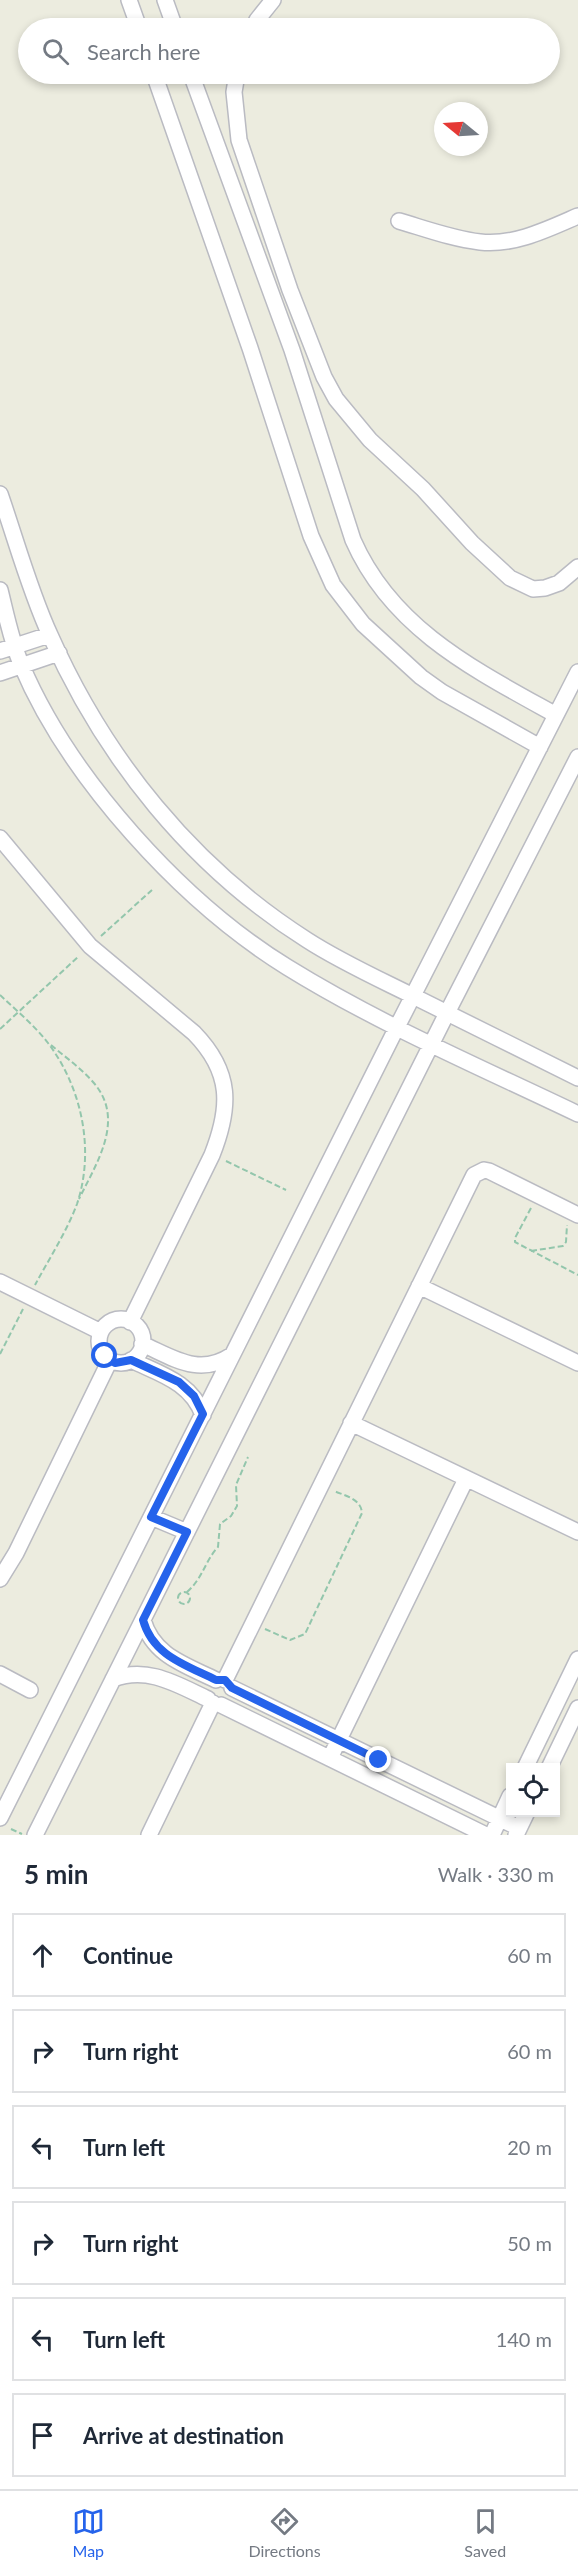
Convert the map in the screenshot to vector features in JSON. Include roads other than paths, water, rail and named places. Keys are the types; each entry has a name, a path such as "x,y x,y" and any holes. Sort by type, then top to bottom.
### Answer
{"street":[{"path":"129,0 135,18"},
{"path":"165,0 171,18"},
{"path":"259,18 273,0"},
{"path":"158,84 250,348 311,536 330,579 363,624 421,677 442,692 540,747"},
{"path":"195,84 292,350 353,540 367,569 394,606 436,643 490,678 556,715"},
{"path":"235,84 238,140 290,290 324,377 336,399 370,440 423,489 472,543 510,578 533,589 545,588 559,583 578,567"},
{"path":"399,221 482,243 528,236 578,216"},
{"path":"0,494 49,635 88,710 123,764 162,815 206,861 255,903 307,940 362,972 578,1078"},
{"path":"0,590 7,649 22,666 54,725 91,782 133,834 180,883 231,927 285,966 397,1028 578,1114"},
{"path":"7,649 49,635"},
{"path":"0,673 59,653"},
{"path":"4,1823 151,1517 412,996 578,672"},
{"path":"35,1835 447,1013 577,763"},
{"path":"0,838 90,946 208,1047 221,1075 226,1106 223,1127 212,1155 130,1322"},
{"path":"224,1683 474,1175 484,1170 489,1171 538,1195 572,1219"},
{"path":"0,1282 101,1332"},
{"path":"419,1286 578,1363"},
{"path":"113,1321 130,1322 140,1331 142,1344 136,1356 120,1363 110,1360 99,1345 101,1332 113,1321"},
{"path":"142,1344 188,1364 211,1365 232,1355"},
{"path":"0,1579 16,1553 110,1360"},
{"path":"131,1360 179,1382 194,1396 203,1414"},
{"path":"179,1382 188,1364"},
{"path":"351,1423 578,1532"},
{"path":"330,1758 466,1479"},
{"path":"151,1517 187,1532"},
{"path":"143,1620 151,1641 167,1656 500,1818 517,1831 524,1817"},
{"path":"157,1676 167,1656"},
{"path":"527,1763 578,1659"},
{"path":"0,1674 30,1690"},
{"path":"113,1680 139,1674 157,1676 486,1835"},
{"path":"149,1835 214,1702 231,1697 224,1683"},
{"path":"214,1702 207,1687 224,1683"},
{"path":"551,1763 578,1706 560,1695"},
{"path":"492,1835 506,1805"}]}
